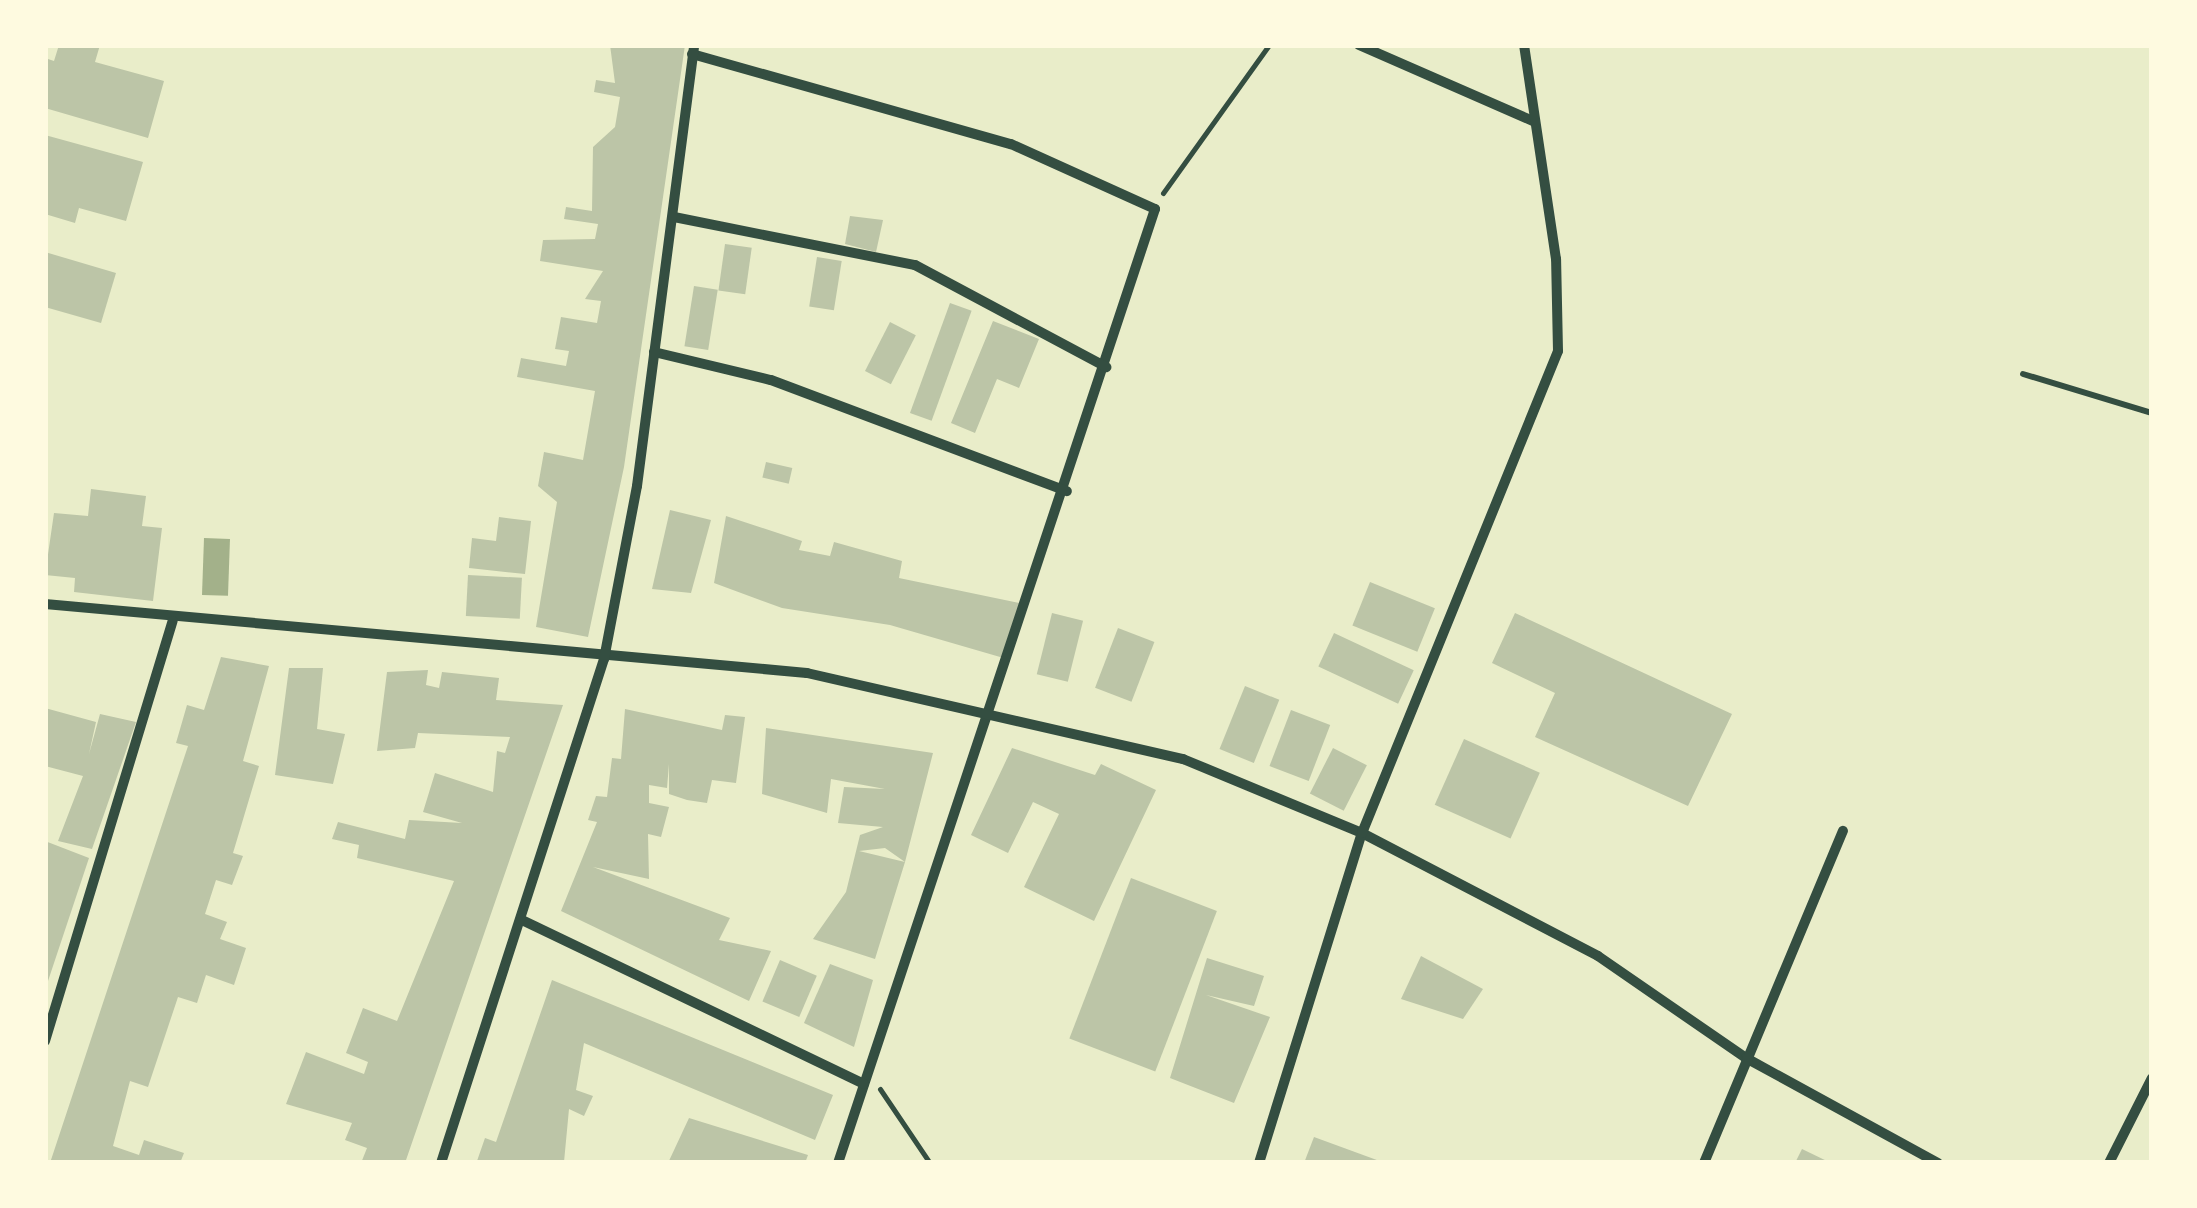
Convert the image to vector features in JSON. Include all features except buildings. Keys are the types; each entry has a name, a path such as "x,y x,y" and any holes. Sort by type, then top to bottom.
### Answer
{"street":[{"path":"1358,45 1535,122"},
{"path":"1259,1163 1362,833 1558,351 1556,259 1524,45"},
{"path":"441,1163 524,921 604,658 674,217 693,50 1011,144 1155,209 1067,490 838,1163"},
{"path":"674,217 915,265 1106,367"},
{"path":"654,352 771,380 1067,490"},
{"path":"45,604 173,621 807,673 991,710 1183,759 1362,833 1598,956 1746,1058 1938,1163"},
{"path":"45,1041 173,621"},
{"path":"1704,1163 1842,831"},
{"path":"524,921 864,1084"},
{"path":"2109,1163 2152,1078"}],"lane":[{"path":"2023,374 2152,413"}],"path":[{"path":"1155,209 1269,45"},
{"path":"864,1084 890,1092 930,1163"}],"shaded area":[{"path":"204,538 230,539 228,596 202,595"}]}
